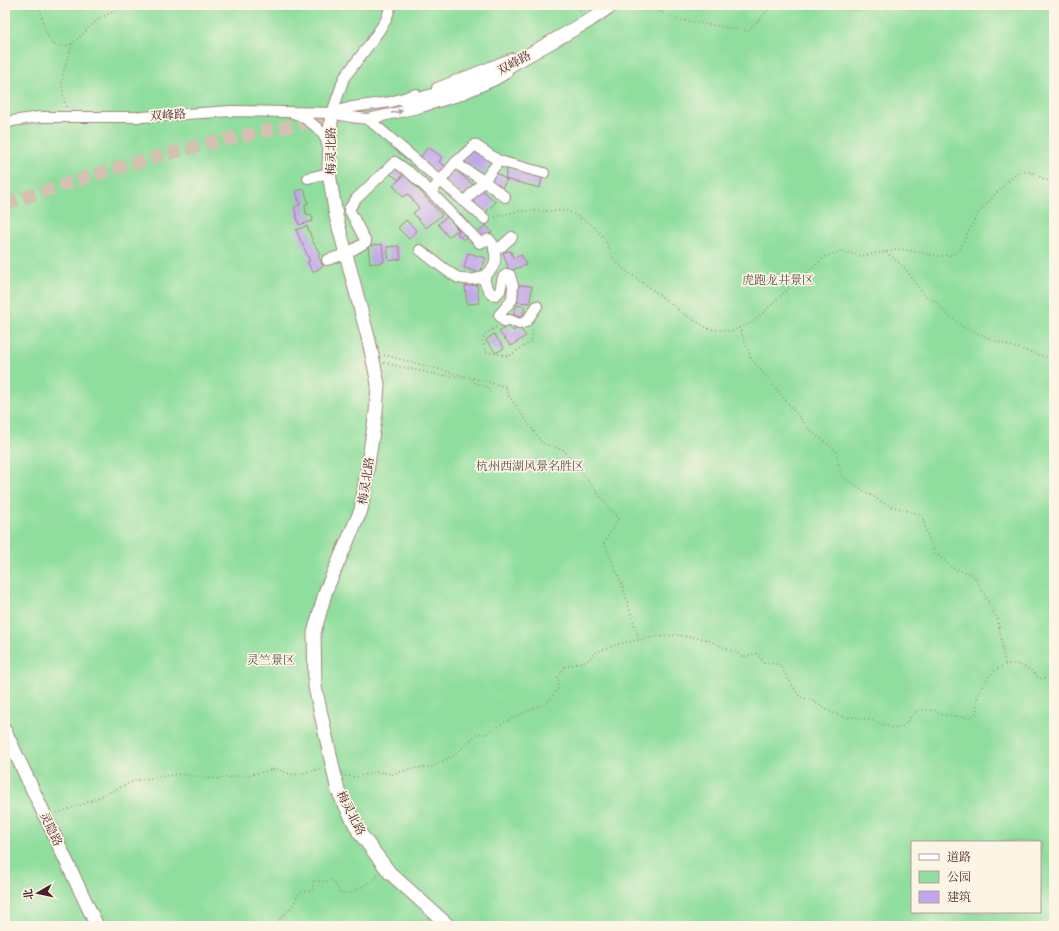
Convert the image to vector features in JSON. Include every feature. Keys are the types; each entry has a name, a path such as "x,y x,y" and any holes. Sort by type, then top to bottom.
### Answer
{"main road":[{"name":"双峰路","path":"407,103 448,92 494,74 590,20 612,5"},
{"name":"梅灵北路","path":"332,112 329,173 336,216 346,254 378,357 378,384 376,412 361,510 326,590 314,633 315,687 338,791 359,832 390,872 449,926"},
{"name":"灵隐路","path":"5,731 97,926"}],"street":[{"name":"梅灵北路","path":"332,112 344,78 383,25 391,5"},
{"path":"332,112 352,107 391,102 445,86 542,47"},
{"path":"332,112 351,117 368,119 418,108 458,96 495,80 518,66 542,47"},
{"name":"双峰路","path":"5,124 39,117 142,117 231,111 332,112"},
{"path":"279,111 297,114 314,125 325,137 330,154"},
{"path":"368,119 485,219"},
{"path":"431,192 455,164 475,145 499,161 544,173"},
{"path":"464,202 484,181 499,161"},
{"path":"327,260 346,254 366,242 349,209 356,199 395,162 408,171 431,192 480,243 489,239 493,243 496,260 490,273 484,277 469,279 458,278 420,250"},
{"path":"455,164 484,181 505,197"},
{"path":"308,178 329,173"},
{"path":"494,250 502,246 512,237"},
{"path":"484,277 485,283 491,294 496,295 500,291 503,277 510,274 513,286 512,300 499,315 504,321 510,320 519,324 526,322 537,306"}],"path":[{"path":"40,5 43,27 52,44 61,47 69,45 91,25 99,19 112,13 120,5"},
{"path":"654,5 658,11 675,19 748,32 770,8 776,5"},
{"path":"68,116 62,94 61,77 74,41"},
{"path":"485,219 518,211 568,211 591,224 605,239 613,258 622,268 684,314 709,329 732,331 752,322 790,286 825,257 841,251 861,256 901,249 938,256 952,255 961,248 979,212 1006,183 1019,172 1031,172 1054,184"},
{"path":"886,252 905,268 923,294 936,302 944,312 962,326 1005,345 1046,357 1054,356"},
{"path":"504,321 485,334 484,341 486,352 509,356 532,341 533,328"},
{"path":"740,327 751,358 810,429 836,451 841,476 885,504 922,515 927,534 935,553 954,569 973,574 998,620 1005,664"},
{"path":"378,357 438,375 471,378 475,383 488,387 490,394"},
{"path":"378,357 507,387 507,393 542,443 564,450 618,519 604,543 622,584 639,640"},
{"path":"336,778 344,776 356,777 377,772 393,774 415,768 431,767 455,755 478,733 486,734 505,722 549,700 558,689 558,677 565,667 589,660 594,653 618,644 639,640 676,635 705,639 743,657 756,653 764,663 779,664 800,697 813,701 829,711 845,718 854,717 870,720 897,729 905,725 918,710 934,710 940,714 969,718 976,714 978,707 977,697 984,683 994,671 1005,664 1016,664 1031,670 1039,678 1054,679"},
{"path":"45,817 86,803 136,780 179,774 215,778 248,775 276,769 293,775 316,771 332,764"},
{"path":"274,926 294,904 299,893 313,890 313,880 322,882 333,880 340,893 351,893 377,878 376,873"}],"green space":[{"name":"杭州西湖风景名胜区","path":"5,5 1054,5 1054,926 5,926"}],"building":[{"path":"428,147 442,157 439,162 447,167 440,176 419,159"},
{"path":"473,150 491,162 483,174 463,161"},
{"path":"396,166 404,172 399,180 390,174"},
{"path":"507,168 542,178 540,188 505,179"},
{"path":"456,170 473,185 463,196 446,181"},
{"path":"495,172 507,180 501,189 488,180"},
{"path":"405,175 442,215 426,228 413,213 419,208 408,194 403,197 393,185"},
{"path":"480,188 496,202 485,213 470,201"},
{"path":"304,189 308,203 305,204 306,214 312,215 313,221 299,225 294,207 300,205 296,191"},
{"path":"448,216 458,230 448,237 438,224"},
{"path":"406,220 417,231 409,239 398,228"},
{"path":"486,225 492,232 482,240 477,233"},
{"path":"307,226 313,242 320,254 318,256 323,266 313,272 307,262 310,261 296,230"},
{"path":"461,227 470,233 464,240 457,234"},
{"path":"382,244 384,262 370,264 368,246"},
{"path":"399,246 401,259 389,261 387,247"},
{"path":"511,251 513,258 522,255 526,265 509,271 503,252"},
{"path":"468,253 486,258 480,273 464,268"},
{"path":"477,285 479,303 467,304 465,286"},
{"path":"519,285 532,286 530,303 517,302"},
{"path":"517,305 525,307 522,318 513,314"},
{"path":"508,326 513,331 519,327 526,336 511,346 499,332"},
{"path":"494,334 504,348 496,353 486,340"}],"tunnel":[{"path":"5,204 109,171 214,142 407,103"}],"park label":[{"name":"虎跑龙井景区","path":"778,280"},
{"name":"灵竺景区","path":"271,660"}]}
